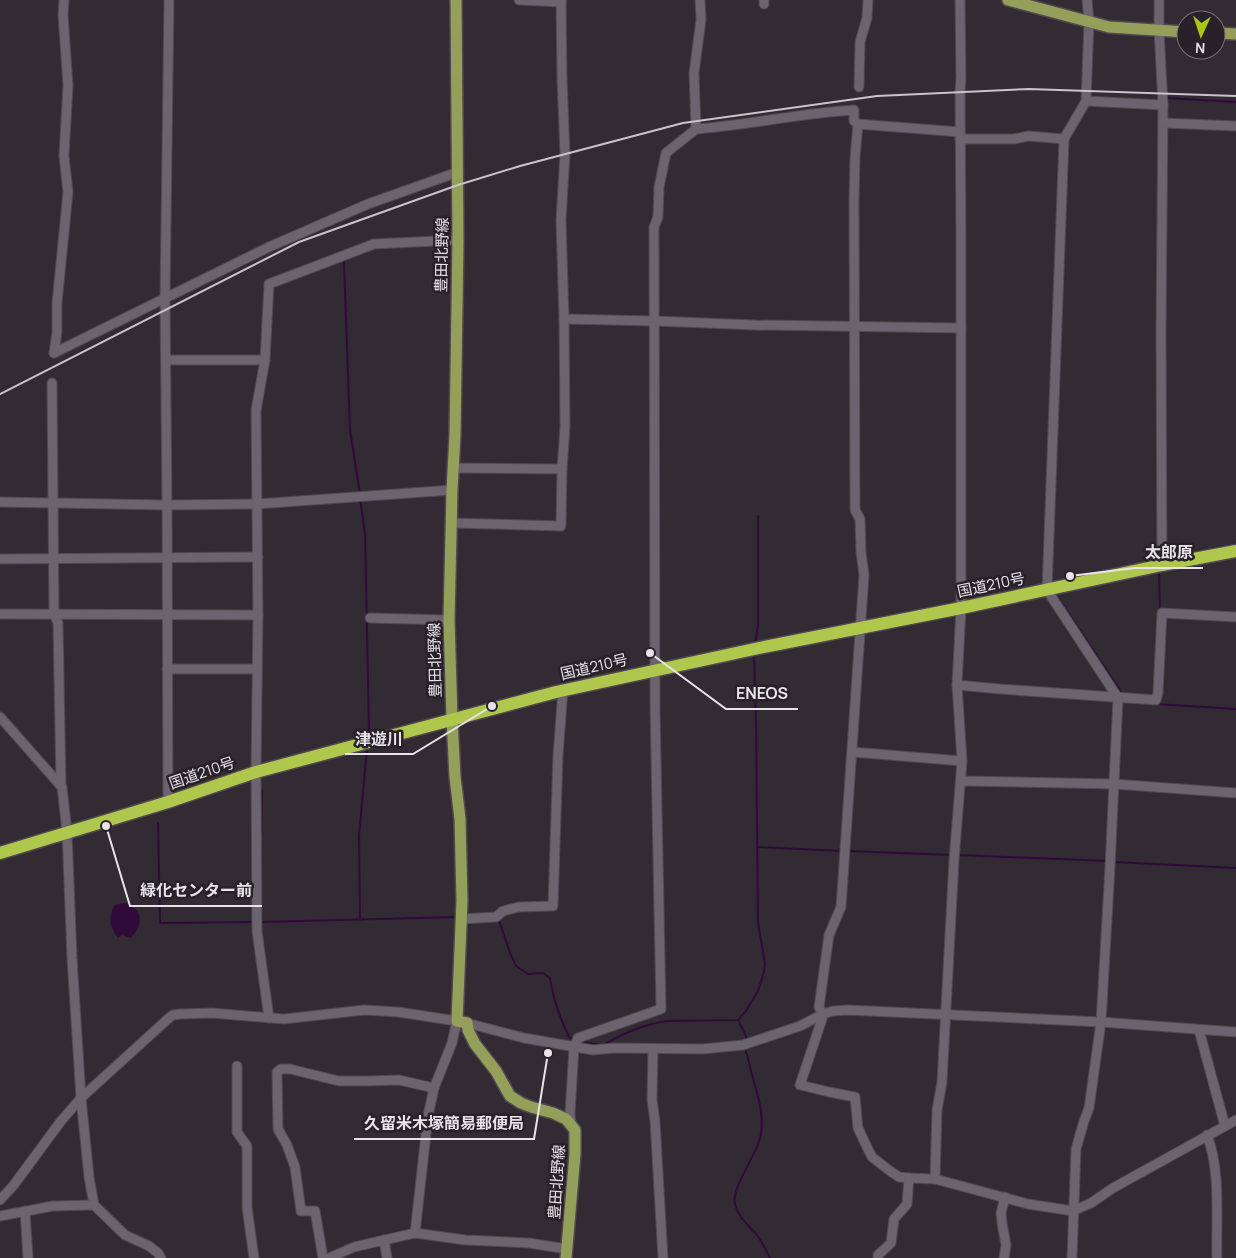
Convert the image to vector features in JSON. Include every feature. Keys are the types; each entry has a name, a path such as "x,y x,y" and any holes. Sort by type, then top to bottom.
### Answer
{"highway":[{"name":"国道210号","path":"0,853 168,802 256,772 563,690 753,649 1236,551"}],"main road":[{"name":"豊田北野線","path":"456,0 458,240 449,620 455,777 460,819 462,1022 475,1044 496,1071 510,1096 521,1103 566,1119 575,1130 575,1154 567,1254"},
{"path":"1008,0 1109,27 1176,31"}],"street":[{"path":"64,0 62,15 68,85 64,156 68,192 54,353 269,247 368,204 458,172"},
{"path":"168,802 165,299 169,0"},
{"path":"451,523 561,526 565,427 561,220 565,154 561,1 519,0"},
{"path":"696,129 694,73 701,20 700,0"},
{"path":"859,87 860,42 867,18 868,0"},
{"path":"934,1179 936,1113 942,1082 954,860 962,761 957,685 960,608 960,92 962,77 960,0"},
{"path":"1072,1258 1076,1150 1084,1121 1090,1108 1100,1022 1118,698 1048,590 1064,139 1086,101 1089,22 1087,0"},
{"path":"1159,0 1163,105 1161,330 1162,565"},
{"path":"1086,101 1163,105"},
{"path":"571,1124 574,1047 578,1038 661,1009 655,670 654,227 658,217 660,187 666,153 696,129 725,127 824,112 854,110 854,121 858,124 1014,139 1028,136 1064,139"},
{"path":"1163,123 1236,126"},
{"path":"858,124 854,201 855,510 860,519 864,575 842,907 829,935 819,1007 823,1014 822,1019 800,1085 855,1097 858,1128 862,1139 872,1157 899,1177 934,1179 1028,1204 1073,1211 1091,1203 1113,1188 1236,1120"},
{"path":"269,1018 257,931 258,557 256,410 265,360 269,284 374,244 458,240"},
{"path":"564,318 754,326 961,328"},
{"path":"166,360 265,360"},
{"path":"52,383 54,614 58,623 61,786 67,832 72,958 81,1098 89,1177 94,1205 124,1235 149,1246 161,1258"},
{"path":"453,468 562,469"},
{"path":"0,502 257,504 452,490"},
{"path":"0,559 258,557"},
{"path":"957,685 1156,700 1158,693 1162,613 1236,617"},
{"path":"0,614 258,615"},
{"path":"370,618 449,620"},
{"path":"167,669 257,669"},
{"path":"462,919 496,917 503,911 552,906 558,755 563,690"},
{"path":"0,717 61,786"},
{"path":"852,752 962,761"},
{"path":"961,781 1114,784 1236,793"},
{"path":"0,1200 81,1098 169,1018 181,1014 212,1013 269,1018 299,1018 364,1010 398,1012 462,1022 524,1038 593,1050 614,1048 703,1049 743,1045 800,1026 823,1014 848,1010 1100,1022 1236,1032"},
{"path":"415,1233 428,1116 434,1088 462,1022"},
{"path":"1199,1030 1225,1126"},
{"path":"653,1049 652,1100 655,1121 663,1258"},
{"path":"237,1066 237,1132 247,1146 246,1207 254,1258"},
{"path":"323,1258 315,1211 301,1211 295,1167 287,1145 278,1129 277,1072 282,1069 290,1069 339,1080 399,1080 434,1088"},
{"path":"1207,1135 1216,1178 1217,1258"},
{"path":"878,1258 878,1255 890,1243 894,1219 906,1204 909,1178"},
{"path":"1004,1258 1006,1245 1001,1213 1005,1197"},
{"path":"0,1216 53,1206 94,1205"},
{"path":"25,1211 28,1258"},
{"path":"329,1258 354,1248 415,1233 465,1240 529,1243 567,1254"},
{"path":"384,1240 387,1258"}],"shaded area":[{"path":"123,903 130,905 137,912 140,919 140,923 131,938 122,935 118,938 111,925 110,918 115,905"}],"waterway":[{"path":"1166,98 1236,102"},
{"path":"344,262 350,430 360,494"},
{"path":"360,499 365,533 369,731"},
{"path":"755,643 758,626 758,516"},
{"path":"1159,571 1160,611"},
{"path":"1055,593 1121,692 1121,696"},
{"path":"603,1045 633,1030 666,1021 738,1020 758,991 765,963 758,923 754,655"},
{"path":"1156,704 1236,709"},
{"path":"360,920 359,836 367,748"},
{"path":"261,838 262,790"},
{"path":"158,823 160,923 255,922"},
{"path":"757,847 842,851"},
{"path":"847,851 952,855"},
{"path":"957,855 1107,861"},
{"path":"1114,862 1236,868"},
{"path":"260,922 458,917"},
{"path":"496,919 500,923 516,966 528,974 543,973 550,978 560,1016 569,1037 574,1040"},
{"path":"738,1020 746,1036 746,1041"},
{"path":"579,1041 599,1045"},
{"path":"746,1046 760,1106 762,1127 759,1142 737,1189 735,1204 736,1209 757,1235 770,1258"}],"railway":[{"path":"0,394 299,242 458,185 520,166 683,123 877,96 1029,89 1236,96"}],"place":[{"name":"太郎原","path":"1070,576"},
{"name":"ENEOS","path":"650,653"},
{"name":"津遊川","path":"492,706"},
{"name":"緑化センター前","path":"106,826"},
{"name":"久留米木塚簡易郵便局","path":"548,1053"}]}
